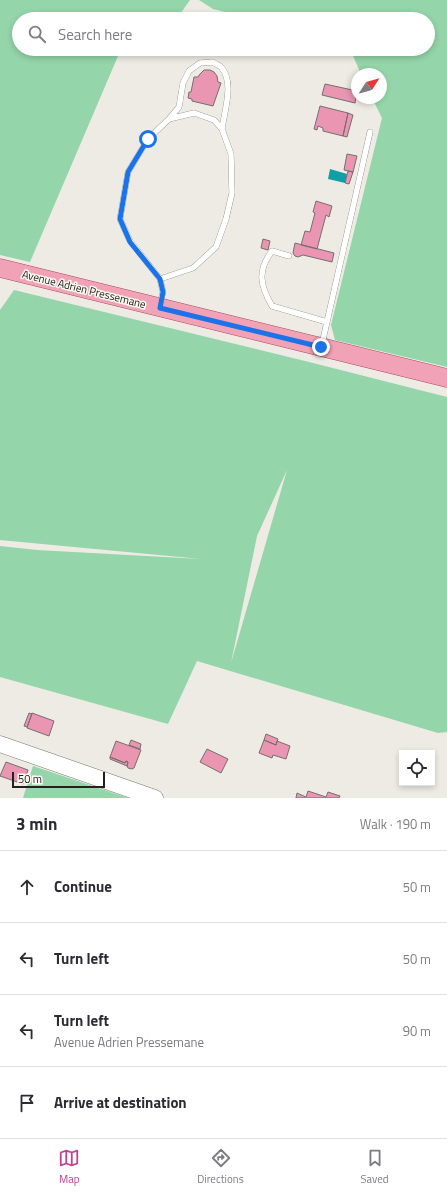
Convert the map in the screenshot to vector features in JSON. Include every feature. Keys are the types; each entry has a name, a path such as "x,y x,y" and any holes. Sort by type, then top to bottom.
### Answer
{"main road":[{"name":"Avenue Adrien Pressemane","path":"0,268 447,378"}],"street":[{"path":"0,744 155,798"}],"lane":[{"path":"160,308 163,292 160,279 130,242 120,219 128,172 148,139 169,120 179,107 184,83 189,72 200,63 213,62 222,68 226,78 228,94 222,130"},
{"path":"160,279 193,268 216,247 226,219 232,193 232,154 222,130 214,120 194,114 169,120"},
{"path":"321,347 370,132"},
{"path":"289,256 272,251 265,260 262,276 264,290 272,306 327,322"}],"green space":[{"path":"0,0 190,0 182,12 12,12 12,56 118,56 30,262 0,255"},
{"path":"199,0 447,0 447,367 335,340 331,325 382,118 375,104 387,104 387,68 358,68 353,56 435,56 435,12 225,12 213,9"},
{"path":"14,290 447,397 447,732 438,733 197,661 168,724 0,677 0,546 37,550 201,559 0,540 0,310","holes":["287,470 231,663 257,536"]},
{"path":"33,766 128,798 23,798"}],"water":[{"path":"330,169 347,174 345,183 328,179"}],"building":[{"path":"204,70 214,72 217,76 218,82 221,83 213,106 192,101 192,99 188,98 189,92 191,92 194,77 198,77"},
{"path":"325,84 351,90 351,102 322,95"},
{"path":"320,106 348,113 343,136 323,131 323,128 318,126 317,130 314,129"},
{"path":"348,113 353,115 347,137 343,136"},
{"path":"347,154 357,156 353,172 344,170"},
{"path":"348,171 353,172 349,184 345,183"},
{"path":"316,201 332,206 329,217 326,215 317,249 301,245 305,231 310,232 315,213 313,212"},
{"path":"263,239 270,241 268,250 261,248"},
{"path":"295,243 334,253 332,262 303,255 298,257 295,256 293,253"},
{"path":"29,713 32,714 27,727 24,726"},
{"path":"32,713 54,721 49,736 27,728"},
{"path":"266,734 278,739 276,745 264,740"},
{"path":"131,740 141,744 140,749 129,745"},
{"path":"264,740 276,745 277,741 290,746 286,759 273,755 272,758 259,753"},
{"path":"116,741 141,750 134,768 128,768 128,762 126,761 125,763 110,757"},
{"path":"207,749 228,759 221,773 200,762"},
{"path":"110,757 125,763 126,761 128,762 127,766 110,759"},
{"path":"6,762 28,770 23,784 0,776"},
{"path":"308,791 326,797 328,792 340,796 339,798 296,798 297,793 306,797"}],"route":[{"path":"148,139 128,172 120,219 130,242 160,279 163,292 160,308 321,347"}]}
